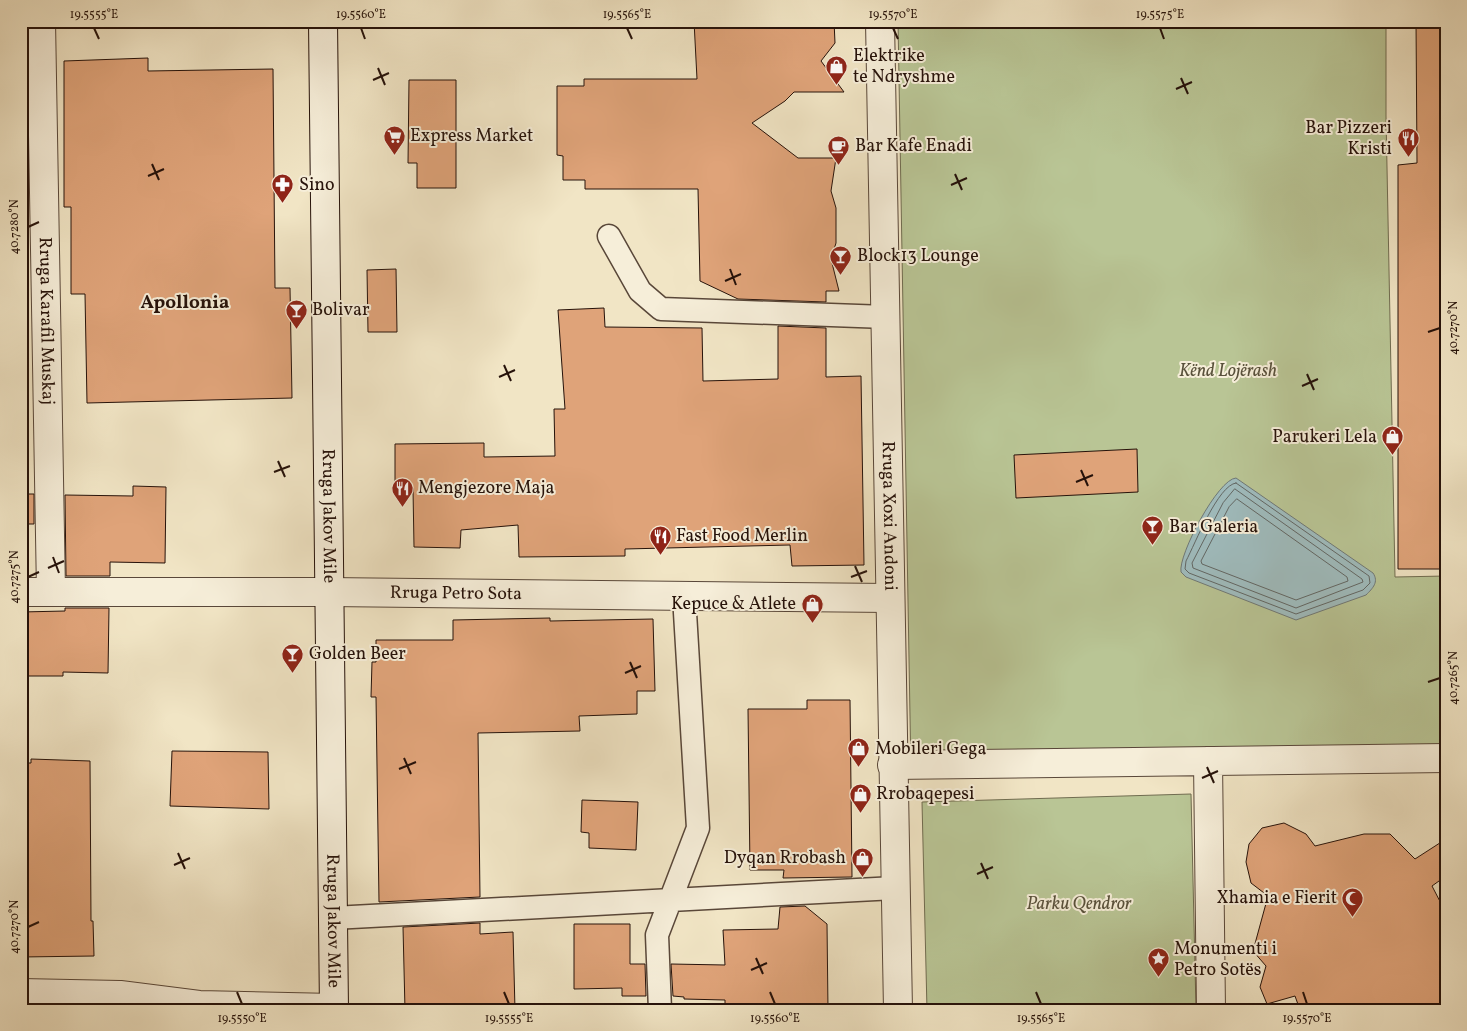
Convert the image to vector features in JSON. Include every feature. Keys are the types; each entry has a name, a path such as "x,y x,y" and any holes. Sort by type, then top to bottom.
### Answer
{"street":[{"name":"Rruga Karafil Muskaj","path":"41,21 52,592"},
{"name":"Rruga Jakov Mile","path":"323,21 334,1009"},
{"name":"Rruga Xoxi Andoni","path":"880,21 892,765 898,1010"},
{"name":"Rruga Petro Sota","path":"21,592 328,592 890,598"},
{"path":"892,765 1446,758"},
{"path":"1208,761 1211,1010"},
{"path":"21,993 120,995 199,1005 334,1009"}],"lane":[{"path":"609,236 640,291 661,309 886,317"},
{"path":"660,1010 657,935 698,828 684,596"},
{"path":"333,918 895,888"}],"green space":[{"name":"Kënd Lojërash","path":"898,21 1386,21 1386,116 1395,577 1446,576 1446,768 911,774"},
{"name":"Parku Qendror","path":"1191,794 1196,1010 927,1010 922,802"}],"water":[{"path":"1236,478 1373,573 1375,582 1371,590 1366,595 1296,620 1186,577 1181,572 1182,563 1192,535 1219,491 1228,482"}],"building":[{"path":"694,21 834,21 835,43 821,61 844,92 794,92 785,101 752,123 798,158 836,158 831,191 836,208 836,243 831,259 839,291 826,291 826,302 738,299 700,281 698,189 585,189 585,180 563,180 563,156 557,155 557,86 584,86 584,79 697,79"},
{"path":"1416,21 1446,21 1446,569 1398,569 1398,165 1417,163"},
{"path":"148,58 148,71 273,69 275,288 290,288 292,398 87,403 85,294 71,294 71,207 64,207 64,61"},
{"path":"409,80 456,80 456,188 417,188 417,163 408,163"},
{"path":"396,269 397,332 368,332 367,270"},
{"path":"604,308 605,327 702,328 703,381 778,379 778,326 826,328 826,377 861,376 864,565 792,566 790,545 625,549 625,556 519,557 518,525 461,530 460,548 414,547 413,488 395,488 395,444 484,443 484,457 555,456 554,409 565,409 558,310"},
{"path":"1137,449 1138,492 1016,498 1014,455"},
{"path":"133,486 166,487 165,563 110,562 110,576 66,576 65,495 133,496"},
{"path":"21,494 34,494 34,524 21,524"},
{"path":"65,608 109,608 108,673 63,672 63,676 21,676 21,612 65,611"},
{"path":"550,618 550,621 653,619 655,691 637,691 637,714 579,716 580,731 478,733 480,897 379,902 376,697 371,697 372,662 376,662 376,640 453,640 453,620"},
{"path":"807,700 850,700 852,877 783,878 784,870 750,870 748,709 807,709"},
{"path":"172,751 268,752 269,809 170,806"},
{"path":"31,759 90,761 91,921 93,921 94,956 21,957 21,763 31,763"},
{"path":"582,800 638,802 636,850 589,848 589,833 581,832"},
{"name":"Xhamia e Fierit","path":"1284,823 1306,834 1315,846 1364,834 1390,834 1415,859 1446,839 1446,876 1432,886 1446,913 1446,1010 1300,1010 1295,996 1267,1004 1260,987 1266,966 1253,951 1268,896 1251,883 1246,862 1249,844 1262,828"},
{"path":"805,906 827,924 828,1010 725,1010 725,1000 684,999 684,997 673,996 671,964 725,965 723,930 778,929 780,907"},
{"path":"480,923 480,934 513,932 515,1010 405,1010 403,927"},
{"path":"574,924 630,924 630,964 645,964 646,996 622,996 622,988 574,989"}],"place":[{"name":"Elektrike te Ndryshme","path":"837,85"},
{"name":"Express Market","path":"394,155"},
{"name":"Bar Pizzeri Kristi","path":"1408,157"},
{"name":"Bar Kafe Enadi","path":"839,165"},
{"name":"Sino","path":"283,204"},
{"name":"Block13 Lounge","path":"841,275"},
{"name":"Bolivar","path":"296,329"},
{"name":"Parukeri Lela","path":"1393,456"},
{"name":"Mengjezore Maja","path":"402,507"},
{"name":"Bar Galeria","path":"1153,546"},
{"name":"Fast Food Merlin","path":"660,555"},
{"name":"Kepuce & Atlete","path":"812,623"},
{"name":"Golden Beer","path":"293,673"},
{"name":"Mobileri Gega","path":"859,768"},
{"name":"Rrobaqepesi","path":"860,813"},
{"name":"Dyqan Rrobash","path":"862,877"},
{"name":"Xhamia e Fierit","path":"1353,917"},
{"name":"Monumenti i Petro Sotës","path":"1158,978"}],"district":[{"name":"Apollonia","path":"185,303"}]}
